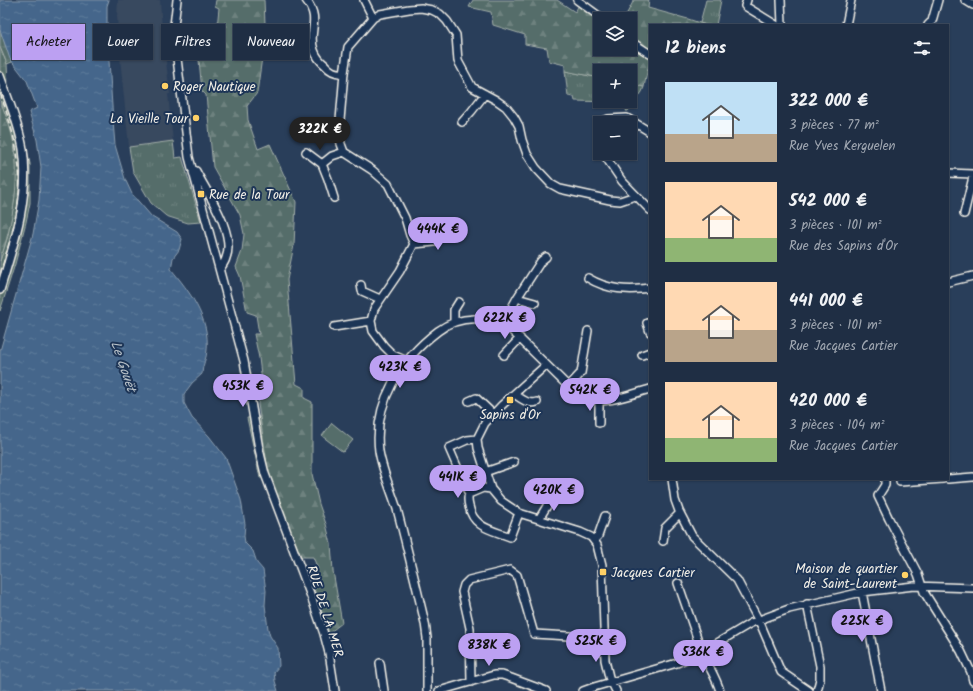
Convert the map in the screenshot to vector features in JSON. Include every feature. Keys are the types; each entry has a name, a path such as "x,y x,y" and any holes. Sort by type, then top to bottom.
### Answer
{"street":[{"name":"RUE DE LA MER","path":"177,0 174,26 175,42 186,143 201,205 244,362 259,449 265,474 324,634 329,653 335,691"},
{"path":"306,0 312,7 315,18 313,49 319,59 334,73 344,73"},
{"path":"364,0 373,18"},
{"path":"577,0 593,12"},
{"path":"747,0 745,6 774,24"},
{"path":"781,0 782,24"},
{"path":"846,24 851,0"},
{"path":"929,24 932,22 938,0"},
{"path":"965,0 973,5"},
{"path":"414,244 405,218 388,184 372,170 344,152 339,132 344,73 348,47 373,18 380,14 421,8 432,10 440,14 447,21 456,35 458,61 472,87 506,107 514,116 519,126 526,154 536,168 551,184 560,189 610,200 620,200 635,195"},
{"path":"637,46 649,53"},
{"path":"0,76 23,148 25,186 20,222 0,290"},
{"path":"462,122 485,94"},
{"path":"637,124 649,132"},
{"path":"306,152 322,164 334,198"},
{"path":"322,164 332,156 344,152"},
{"path":"608,160 622,181 649,209"},
{"path":"192,169 196,171 221,216 226,230 228,242 227,258 220,270"},
{"path":"949,173 973,174"},
{"path":"964,214 973,177"},
{"path":"414,244 434,242 448,228"},
{"path":"407,361 393,355 384,346 373,331 370,321 374,309 400,271 414,244"},
{"path":"503,324 517,298 541,261 546,257"},
{"path":"949,282 973,276"},
{"path":"588,278 598,284 616,289 632,290 649,288"},
{"path":"361,285 362,290 380,299"},
{"path":"517,298 535,303"},
{"path":"454,322 454,310 459,302"},
{"path":"427,691 427,638 425,623 397,508 379,451 378,428 382,408 394,380 407,361 437,332 454,322 480,319 492,320 503,324 520,338 568,387 582,398 599,402 649,389"},
{"path":"334,327 370,321"},
{"path":"647,323 649,329"},
{"path":"568,387 581,373 588,331"},
{"path":"504,356 520,338"},
{"path":"642,355 649,352"},
{"path":"546,365 485,423 477,439 478,448 491,489 501,502 519,513 580,532 594,540 599,551 602,565 605,660 609,677 616,691"},
{"path":"514,394 531,404 538,402"},
{"path":"469,401 476,398 493,414"},
{"path":"599,402 599,423"},
{"path":"477,439 467,440 449,448 469,494 467,496 470,513 478,525 510,537 519,513"},
{"path":"485,472 514,462"},
{"path":"949,479 973,477"},
{"path":"672,480 675,500 692,536 738,580 758,619 781,672 809,691"},
{"path":"885,480 885,485 878,496 888,520 918,574 924,592 961,651 971,672 973,681"},
{"path":"900,482 929,480"},
{"path":"469,494 483,488 491,489"},
{"path":"539,519 553,496"},
{"path":"663,540 665,528 680,513"},
{"path":"594,540 598,536 605,516"},
{"path":"471,682 470,628 462,592 464,585 469,580 510,570 517,575 534,634 604,638"},
{"path":"678,583 702,652 713,672 720,691"},
{"path":"583,691 594,686 677,663 702,652 758,619 789,609 862,592 922,586 973,588"},
{"path":"862,592 881,691"},
{"path":"808,604 820,666 820,679 816,691"},
{"path":"380,663 384,691"},
{"path":"439,691 494,675 502,675 539,690 546,691"}],"shaded area":[{"path":"118,0 160,0 162,24 161,60 166,60 173,141 129,147 120,60 153,60 153,24 118,24"}],"green space":[{"path":"216,0 264,0 265,24 233,24 233,60 262,60 257,93 247,106 248,120 258,149 270,144 296,202 294,245 287,280 296,384 304,388 304,398 312,402 312,474 331,544 333,571 342,623 329,633 310,577 318,569 313,557 301,557 269,477 258,404 262,382 254,334 259,334 256,315 247,312 240,276 236,267 242,251 244,234 240,215 213,167 206,95 202,91 199,60 225,60 225,24 217,24 219,8 215,6"},
{"path":"473,0 557,0 575,12 579,5 593,16 593,56 637,56 637,12 628,12 634,0 649,0 648,8 703,24 649,24 649,63 644,87 637,86 637,64 593,64 593,77 565,71 565,65 549,61 547,48 525,44 525,35 493,25 491,12 469,7"},
{"path":"706,0 721,0 716,24 700,23"},
{"path":"0,30 12,62 7,64 0,47"},
{"path":"0,47 7,64 8,86 24,137 30,164 30,203 15,264 0,311 0,261 8,236 14,202 16,157 12,134 0,100"},
{"path":"565,71 593,77 593,102 575,101 574,97 568,96"},
{"path":"637,86 644,87 637,99"},
{"path":"0,100 12,135 15,151 16,183 15,199 9,230 0,261"},
{"path":"173,141 175,158 182,157 201,222 188,223 166,216 151,203 133,172 129,147"},
{"path":"260,417 269,477 260,478 247,418"},
{"path":"332,423 353,440 343,452 322,436"}],"water":[{"name":"Le Gouët","path":"0,0 109,0 107,6 107,24 93,24 93,60 109,60 115,145 125,179 132,194 152,217 177,232 182,239 179,250 173,258 171,269 185,286 197,306 202,316 207,338 207,353 202,374 192,383 184,394 184,403 192,418 209,436 226,458 241,500 245,524 245,543 253,551 257,563 263,570 266,591 265,605 268,629 270,636 278,648 279,666 274,672 278,691 0,691 0,351 33,234 39,200 41,167 37,140 29,112 37,108 27,81 10,59 0,30"}],"railway":[{"path":"0,93 15,142 19,167 18,203 9,244 0,274"}],"place":[{"name":"Roger Nautique","path":"165,86"},
{"name":"La Vieille Tour","path":"196,118"},
{"name":"Rue de la Tour","path":"201,194"},
{"name":"Sapins d'Or","path":"510,400"},
{"name":"Jacques Cartier","path":"603,572"},
{"name":"Maison de quartier de Saint-Laurent","path":"905,575"}]}
